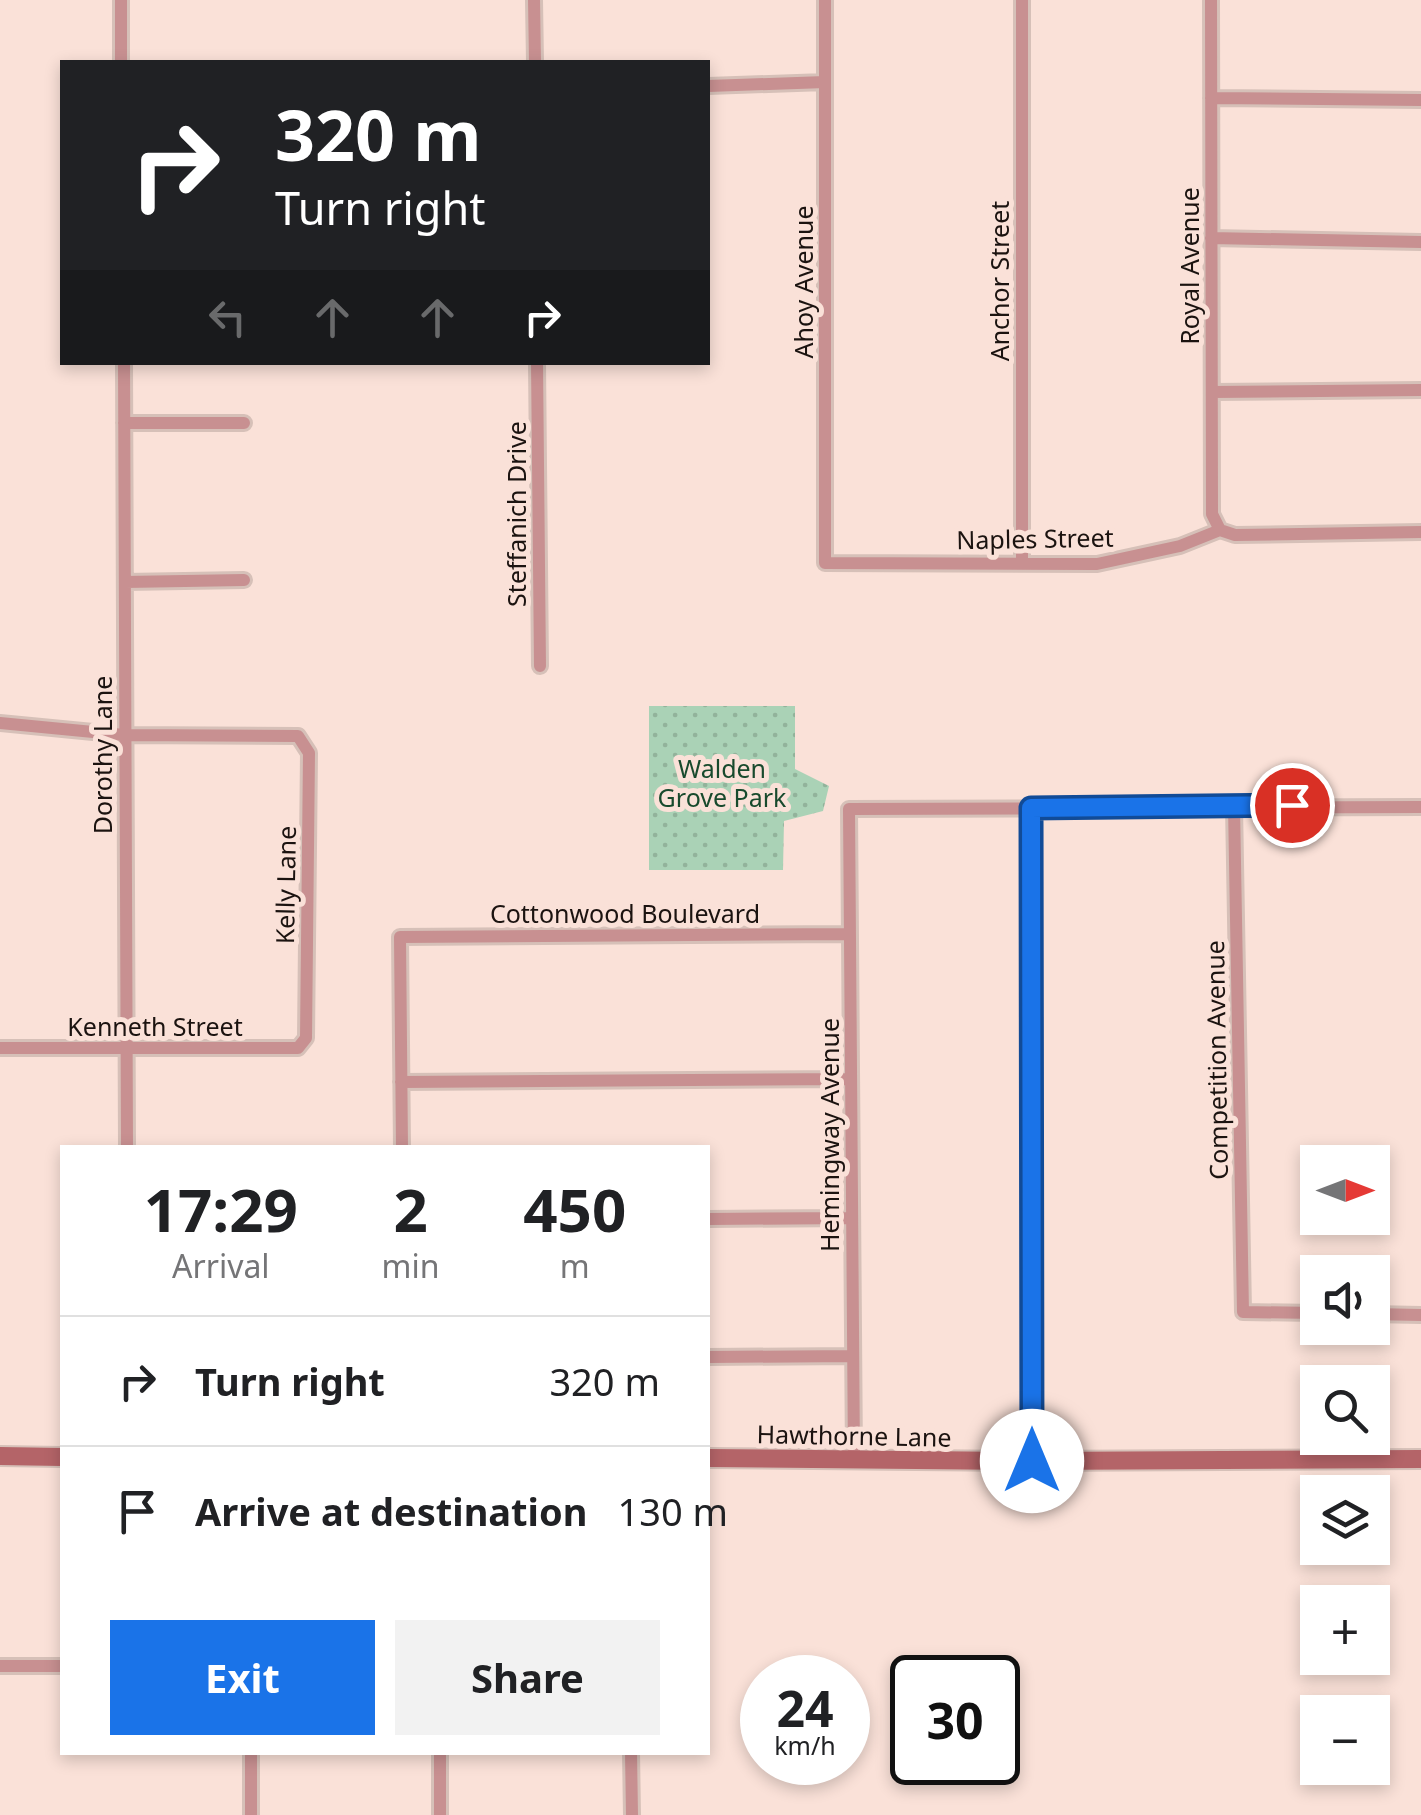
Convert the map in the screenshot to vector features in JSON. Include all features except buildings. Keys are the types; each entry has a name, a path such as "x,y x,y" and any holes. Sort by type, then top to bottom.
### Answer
{"street":[{"path":"121,0 122,60"},
{"path":"534,0 535,60"},
{"name":"Ahoy Avenue","path":"825,0 825,563"},
{"name":"Anchor Street","path":"1022,0 1022,563"},
{"name":"Royal Avenue","path":"1211,0 1212,514 1220,530"},
{"path":"710,86 825,82"},
{"path":"1211,98 1421,100"},
{"path":"1211,238 1421,242"},
{"name":"Dorothy Lane","path":"124,365 127,1145"},
{"name":"Steffanich Drive","path":"537,365 540,666"},
{"path":"1212,392 1421,390"},
{"path":"124,423 244,423"},
{"name":"Naples Street","path":"825,563 1097,564 1180,546 1220,530 1235,535 1421,532"},
{"path":"125,582 244,580"},
{"path":"0,723 124,735"},
{"name":"Kelly Lane","path":"124,735 298,736 309,754 306,1038"},
{"name":"Competition Avenue","path":"1234,806 1243,1312 1300,1314"},
{"path":"1032,1461 1031,808 1421,806"},
{"name":"Hemingway Avenue","path":"854,1460 849,809 1031,808"},
{"name":"Cottonwood Boulevard","path":"401,1082 400,937 850,934"},
{"name":"Kenneth Street","path":"0,1048 298,1048 306,1038"},
{"path":"402,1145 401,1082 851,1079"},
{"path":"710,1219 852,1218"},
{"path":"1390,1314 1421,1315"},
{"path":"710,1357 853,1356"},
{"path":"0,1456 60,1457"},
{"name":"Hawthorne Lane","path":"710,1458 1421,1459"},
{"path":"0,1666 60,1666"},
{"path":"250,1755 251,1815"},
{"path":"440,1755 440,1815"},
{"path":"631,1755 632,1815"}],"green space":[{"name":"Walden Grove Park","path":"649,706 795,706 795,769 829,786 823,811 784,821 783,870 649,870"}],"route":[{"path":"1032,1461 1031,808 1292,805"}]}
